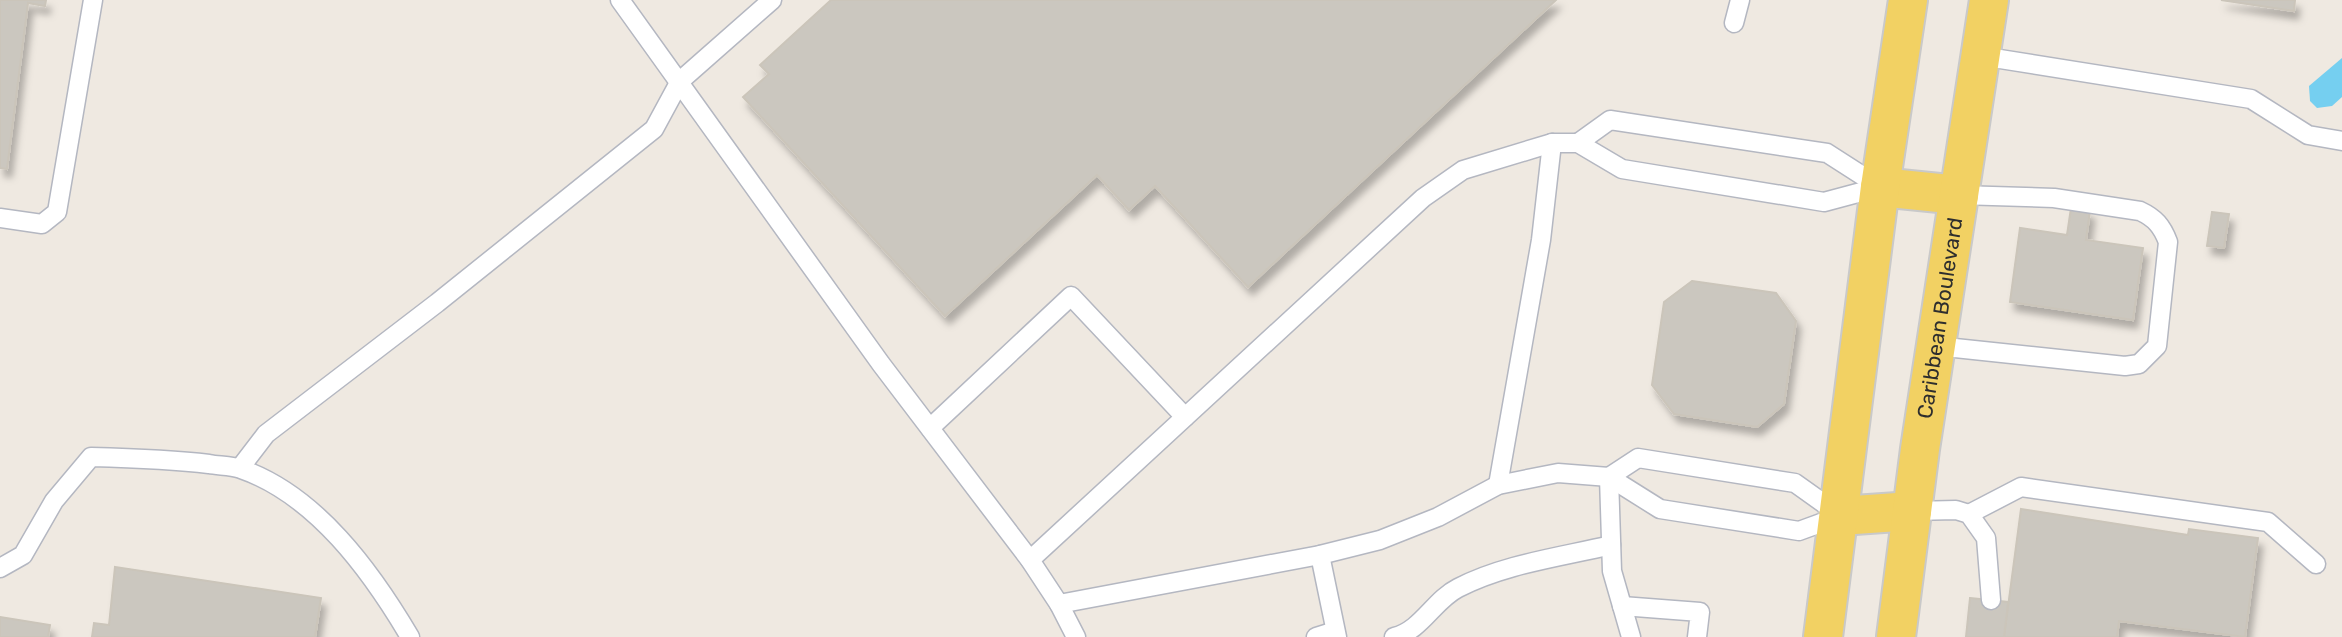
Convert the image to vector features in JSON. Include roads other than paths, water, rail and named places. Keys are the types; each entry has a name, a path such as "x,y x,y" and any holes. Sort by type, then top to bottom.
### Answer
{"main road":[{"path":"1823,637 1880,187 1908,0"},
{"name":"Caribbean Boulevard","path":"1896,637 1936,346 1989,0"},
{"path":"1880,187 1959,195"},
{"path":"1840,516 1912,511"}],"lane":[{"path":"0,218 42,224 51,220 57,212 93,0"},
{"path":"620,0 930,428 1030,560 1059,604 1076,637"},
{"path":"240,468 266,434 437,303 654,129 680,80 772,0"},
{"path":"1734,23 1740,0"},
{"path":"1980,56 2251,99 2308,135 2342,141"},
{"path":"1578,143 1611,120 1827,153 1880,187"},
{"path":"1030,560 1442,183 1463,170 1552,143 1578,143 1622,169 1824,202 1880,187"},
{"path":"1498,485 1536,274 1552,143"},
{"path":"1936,346 2125,366 2139,364 2157,346 2168,242 2163,228 2152,216 2140,211 2054,198 1959,195"},
{"path":"930,428 1071,296 1185,417"},
{"path":"0,568 23,555 59,493 91,457 166,459 240,468 291,496 314,515 351,552 386,597 410,637"},
{"path":"1609,477 1638,458 1795,483 1840,516"},
{"path":"1059,604 1320,555 1405,531 1498,485 1558,473 1609,477 1660,509 1799,531 1840,516"},
{"path":"1609,477 1612,571 1630,637"},
{"path":"1969,514 2021,488 2268,522 2316,564"},
{"path":"1912,511 1955,510 1969,514 1986,538 1991,600"},
{"path":"1394,637 1406,634 1456,588 1495,573 1611,545"},
{"path":"1316,637 1336,634 1320,555"},
{"path":"1622,606 1700,612 1697,637"}],"water":[{"path":"2342,58 2342,97 2332,106 2317,108 2310,101 2309,86"}]}
